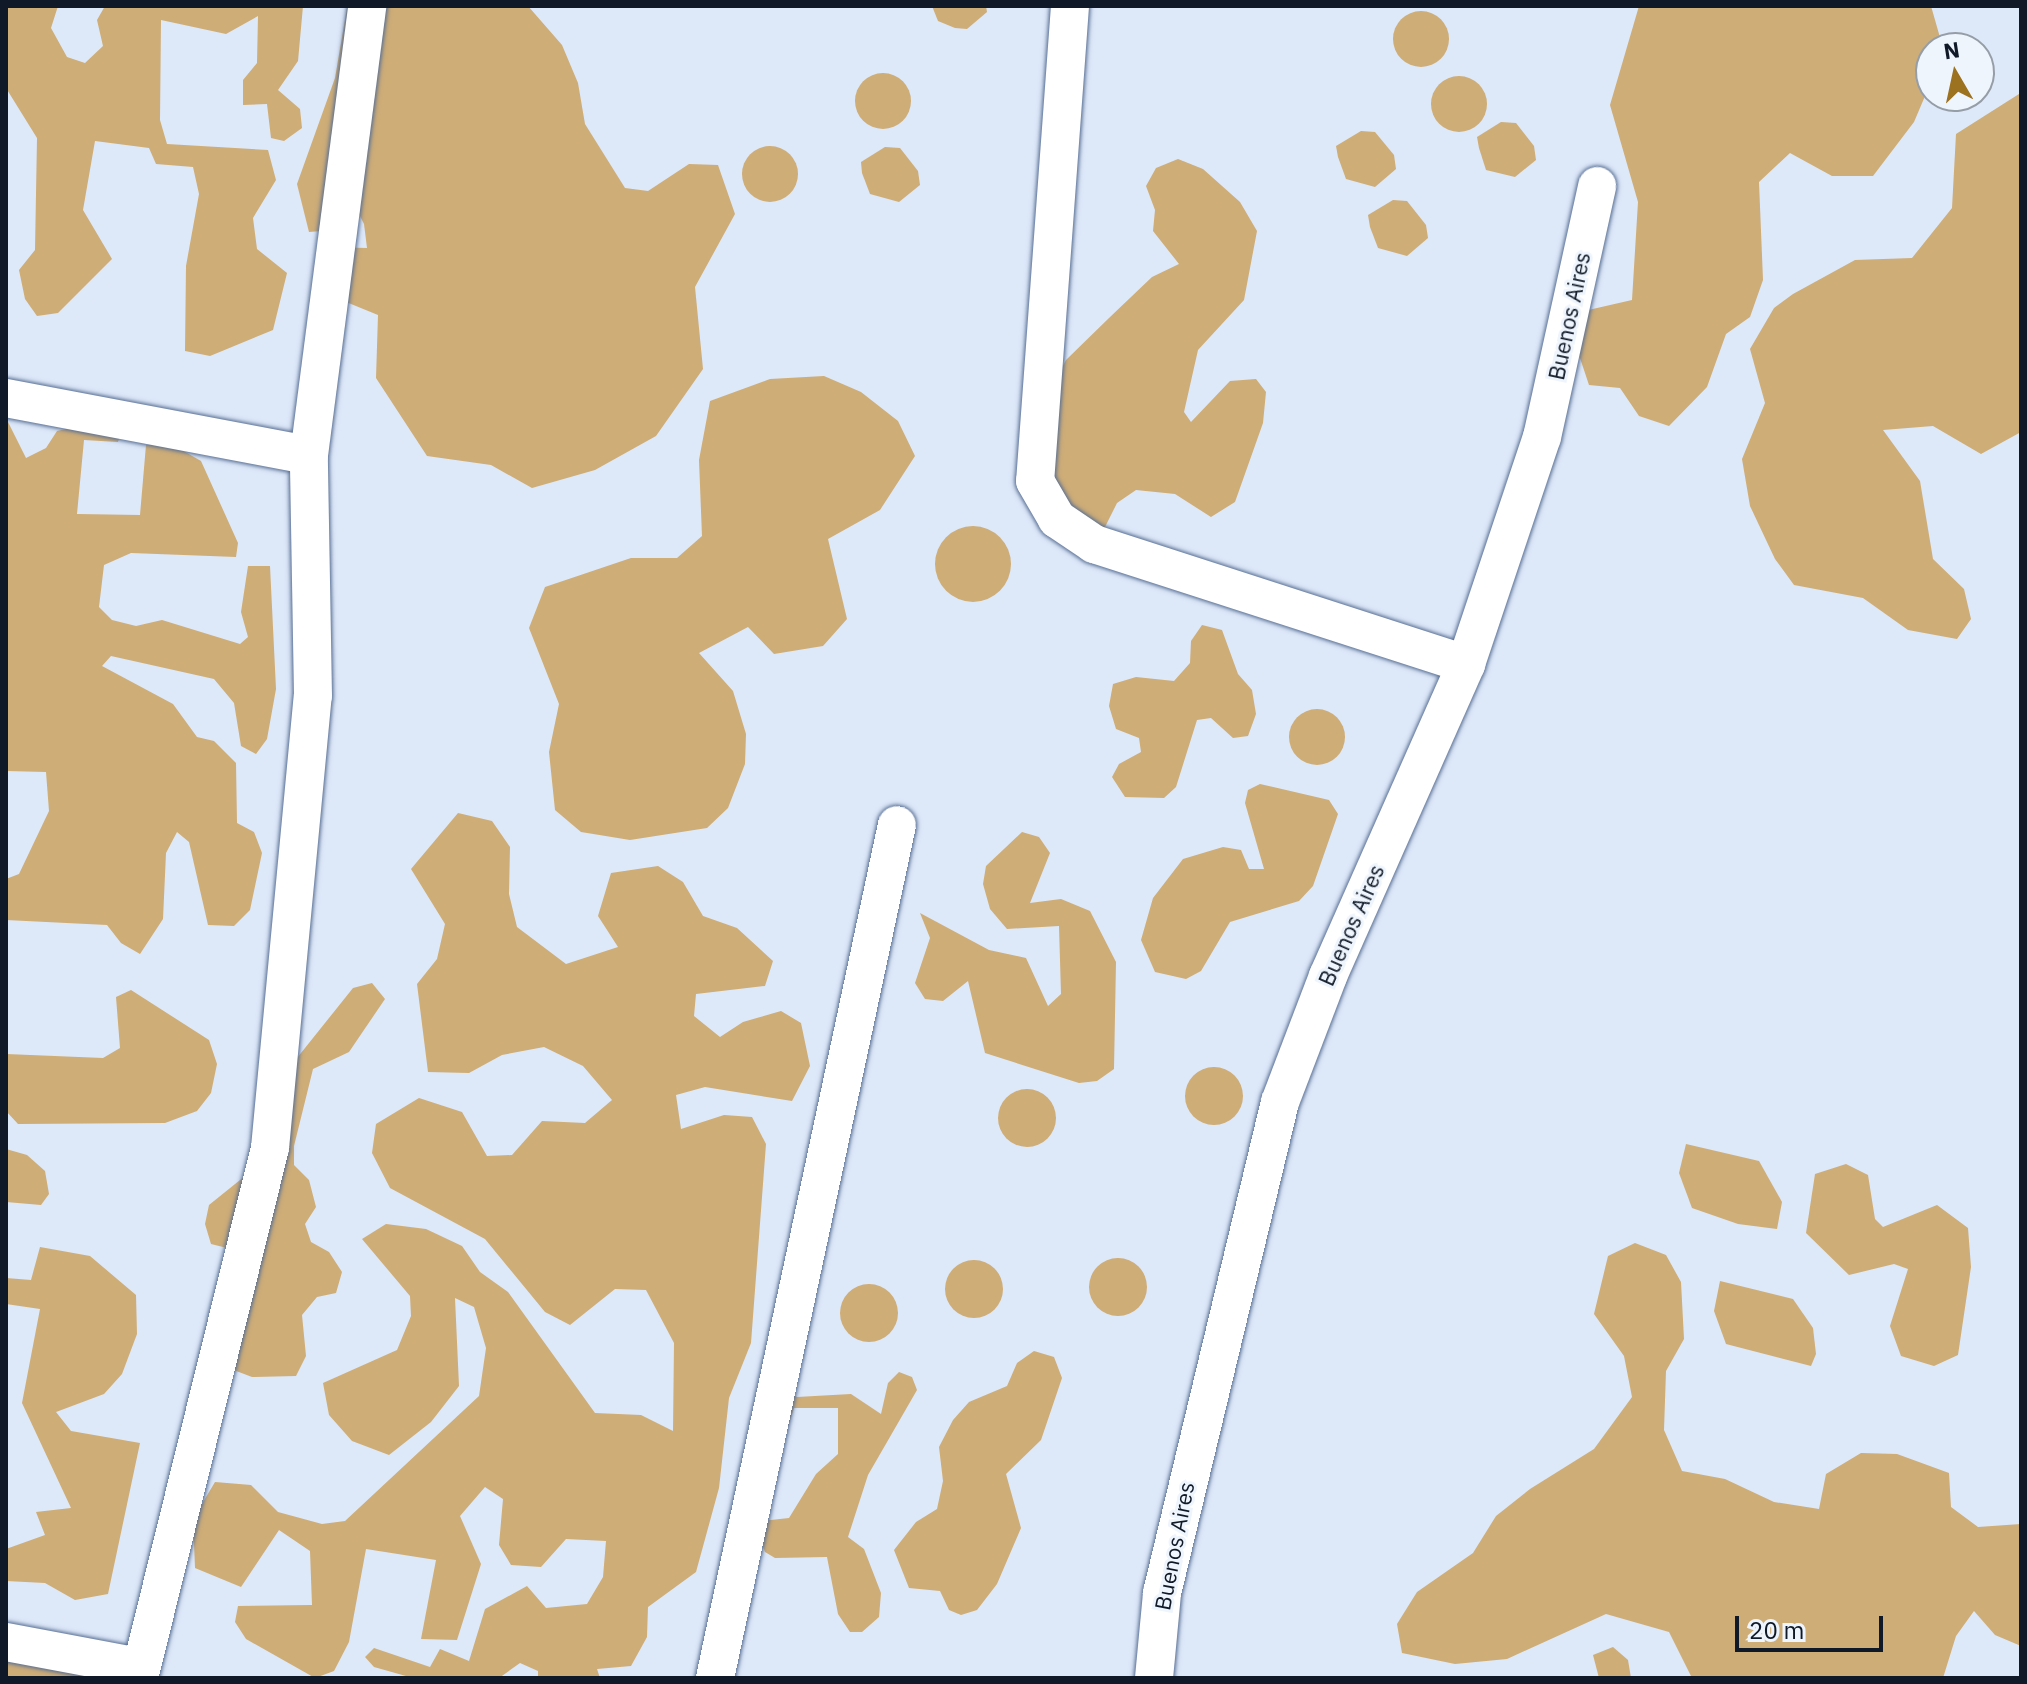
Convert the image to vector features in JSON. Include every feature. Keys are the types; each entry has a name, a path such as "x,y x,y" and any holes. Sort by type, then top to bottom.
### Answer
{"street":[{"path":"6,1642 139,1672 270,1148 313,696 309,455 367,6"},
{"path":"1070,6 1035,456 1035,481 1057,519 1094,544 1466,664"},
{"name":"Buenos Aires","path":"1154,1678 1162,1593 1280,1102 1328,976 1466,664 1542,437 1597,186"},
{"path":"6,398 309,455"},
{"path":"715,1678 897,825"}],"shaded area":[{"path":"6,6 58,6 51,28 67,57 85,63 103,46 97,20 105,6 303,6 298,61 278,90 300,109 302,128 284,141 271,138 267,104 243,105 243,80 257,63 258,16 226,34 161,20 160,120 167,144 268,150 276,180 253,218 257,249 287,273 273,330 210,356 185,351 186,266 199,194 193,167 156,164 149,148 95,141 83,210 112,259 58,313 37,316 25,299 19,270 35,250 37,138 6,88"},
{"path":"528,6 562,45 578,83 585,124 625,188 648,191 689,164 718,165 735,214 695,287 703,369 656,436 595,470 532,488 491,465 427,456 376,378 378,315 329,295 327,247 367,248 364,224 352,200 334,230 309,232 297,184 335,78 347,8"},
{"path":"932,6 986,6 987,12 967,29 955,28 938,21"},
{"path":"1639,6 1931,6 1938,32 1915,32 1915,112 1918,112 1873,176 1832,176 1790,153 1759,182 1763,280 1750,317 1726,334 1707,387 1669,426 1639,416 1620,388 1589,385 1578,352 1584,311 1632,300 1638,202 1610,105"},
{"path":"1421,11 1440,20 1449,39 1440,58 1421,67 1402,58 1393,39 1402,20"},
{"path":"883,73 903,81 911,101 903,121 883,129 863,121 855,101 863,81"},
{"path":"1459,76 1479,84 1487,104 1479,124 1459,132 1439,124 1431,104 1439,84"},
{"path":"2019,94 2021,432 1981,454 1933,426 1883,430 1920,481 1933,559 1964,589 1971,619 1957,639 1908,630 1863,598 1794,585 1775,559 1750,506 1742,459 1765,403 1750,349 1774,308 1855,260 1912,258 1952,208 1956,134"},
{"path":"1501,122 1516,123 1534,146 1536,160 1515,177 1486,170 1479,148 1477,137"},
{"path":"1361,131 1375,132 1394,155 1396,169 1375,187 1346,179 1338,157 1336,146"},
{"path":"770,146 790,154 798,174 790,194 770,202 750,194 742,174 750,154"},
{"path":"885,147 900,148 918,171 920,185 899,202 870,194 862,173 861,162"},
{"path":"1178,159 1203,169 1240,202 1257,231 1244,300 1198,350 1184,412 1191,422 1230,381 1256,379 1266,392 1263,423 1235,502 1211,517 1175,494 1136,490 1117,503 1102,533 1050,523 1051,389 1066,360 1109,318 1152,277 1179,264 1153,231 1155,210 1146,186 1156,168"},
{"path":"1393,200 1407,201 1426,225 1428,238 1407,256 1378,248 1370,227 1368,215"},
{"path":"824,376 861,392 898,421 915,456 880,510 828,539 847,619 823,646 774,654 748,627 699,653 733,691 746,734 745,764 728,808 707,828 630,840 581,832 555,810 549,752 559,704 529,628 545,587 631,558 677,558 702,536 699,460 710,401 770,379"},
{"path":"6,418 26,458 46,448 57,431 79,426 120,435 118,442 84,440 77,514 140,515 146,445 166,441 201,461 238,543 236,557 131,553 104,565 99,607 112,620 136,626 162,620 240,644 248,637 241,612 248,566 270,566 276,689 267,739 256,754 241,746 234,703 214,679 111,656 102,666 173,704 197,737 214,741 236,763 237,823 254,832 262,853 250,910 234,926 208,925 189,842 177,832 166,853 163,919 140,954 121,943 107,925 6,920 6,879 19,874 49,811 46,772 6,771"},
{"path":"966,526 980,526 994,532 1005,543 1011,564 1008,579 1000,591 980,602 966,602 952,596 941,585 935,571 935,557 941,543 952,532"},
{"path":"1202,625 1222,630 1238,674 1252,690 1256,714 1248,736 1233,738 1211,718 1197,720 1176,787 1164,798 1125,797 1112,777 1119,764 1141,752 1139,738 1116,729 1109,706 1113,684 1136,677 1174,681 1190,663 1191,641"},
{"path":"1317,709 1337,717 1345,737 1337,757 1317,765 1297,757 1289,737 1297,717"},
{"path":"1260,784 1329,800 1338,814 1313,886 1299,901 1230,922 1201,971 1186,979 1155,972 1141,940 1153,898 1183,859 1223,847 1241,850 1249,869 1264,869 1245,803 1248,790"},
{"path":"458,813 492,821 510,847 509,894 517,927 566,964 618,947 598,916 611,873 658,866 683,882 703,916 737,928 773,961 765,986 696,994 694,1016 720,1037 743,1022 781,1011 801,1023 810,1066 792,1101 705,1087 676,1095 681,1129 724,1115 752,1117 766,1144 751,1343 729,1398 719,1488 696,1572 648,1607 647,1637 631,1666 597,1669 600,1678 538,1678 538,1671 520,1663 499,1678 413,1678 374,1667 365,1657 374,1648 430,1667 440,1649 469,1661 485,1609 527,1586 546,1608 587,1604 603,1577 606,1541 566,1539 541,1567 511,1565 499,1545 503,1499 485,1487 460,1516 481,1564 457,1640 421,1639 436,1560 366,1549 349,1642 334,1671 315,1678 246,1639 235,1622 238,1606 312,1605 310,1551 279,1530 241,1587 195,1568 193,1519 215,1482 251,1485 278,1512 322,1524 345,1521 479,1396 486,1348 474,1307 455,1298 459,1386 431,1422 389,1455 352,1441 329,1415 323,1383 397,1350 411,1316 410,1296 362,1239 386,1224 426,1229 462,1246 480,1272 508,1292 595,1413 641,1415 673,1431 674,1343 646,1290 615,1289 570,1325 545,1312 485,1239 390,1188 372,1153 376,1124 419,1098 462,1112 487,1156 512,1155 542,1121 585,1123 612,1100 583,1066 544,1047 502,1055 469,1073 428,1072 417,984 437,959 445,924 411,869"},
{"path":"1022,832 1039,837 1050,853 1030,903 1061,899 1090,911 1116,962 1114,1069 1097,1081 1079,1083 985,1053 968,981 943,1001 925,999 915,983 930,938 920,913 989,950 1026,958 1048,1006 1061,994 1059,926 1007,929 990,909 983,884 986,866"},
{"path":"372,983 385,999 349,1052 313,1069 294,1146 294,1165 309,1180 316,1207 305,1224 311,1242 329,1252 342,1272 336,1293 317,1297 302,1315 306,1356 296,1376 252,1377 231,1369 231,1249 211,1244 205,1224 209,1205 245,1176 297,1058 353,988"},
{"path":"131,990 209,1040 217,1064 211,1093 197,1111 165,1123 18,1124 6,1111 6,1054 103,1058 120,1048 116,997"},
{"path":"1214,1067 1235,1075 1243,1096 1235,1117 1214,1125 1193,1117 1185,1096 1193,1075"},
{"path":"1027,1089 1048,1097 1056,1118 1048,1139 1027,1147 1006,1139 998,1118 1006,1097"},
{"path":"1686,1144 1759,1161 1782,1202 1777,1229 1738,1224 1692,1208 1679,1173"},
{"path":"6,1149 27,1155 45,1171 49,1194 41,1205 6,1202"},
{"path":"1846,1164 1868,1175 1875,1219 1883,1227 1937,1205 1968,1228 1971,1267 1958,1355 1934,1366 1901,1356 1890,1326 1908,1269 1894,1264 1849,1275 1806,1233 1815,1174"},
{"path":"1635,1243 1666,1255 1681,1282 1684,1339 1666,1371 1664,1430 1682,1471 1725,1479 1774,1502 1819,1509 1826,1474 1861,1453 1897,1454 1949,1473 1951,1507 1978,1527 2021,1524 2021,1646 1995,1635 1974,1611 1956,1636 1943,1678 1692,1678 1669,1632 1606,1614 1507,1659 1455,1664 1402,1653 1397,1624 1417,1592 1473,1553 1496,1516 1530,1489 1594,1449 1632,1397 1624,1356 1594,1314 1608,1256"},
{"path":"40,1247 90,1256 136,1295 137,1334 122,1374 104,1394 56,1412 71,1431 140,1443 108,1594 75,1600 45,1583 6,1581 6,1549 45,1535 36,1512 71,1508 22,1403 40,1309 6,1304 6,1278 31,1280"},
{"path":"1118,1258 1139,1266 1147,1287 1139,1308 1118,1316 1097,1308 1089,1287 1097,1266"},
{"path":"974,1260 995,1268 1003,1289 995,1310 974,1318 953,1310 945,1289 953,1268"},
{"path":"1720,1281 1793,1299 1813,1328 1816,1354 1811,1366 1726,1344 1714,1311"},
{"path":"869,1284 890,1292 898,1313 890,1334 869,1342 848,1334 840,1313 848,1292"},
{"path":"1034,1351 1054,1357 1062,1378 1041,1440 1006,1474 1021,1528 997,1584 977,1610 961,1615 949,1610 940,1591 909,1588 894,1550 916,1522 937,1509 943,1481 939,1447 953,1420 969,1402 1007,1386 1017,1363"},
{"path":"899,1372 912,1377 917,1390 868,1475 848,1537 864,1549 881,1593 879,1617 862,1632 850,1632 838,1614 827,1557 775,1558 765,1552 756,1528 762,1521 789,1518 816,1474 838,1454 838,1408 794,1408 787,1430 782,1389 797,1397 851,1394 881,1414 888,1383"},
{"path":"6,1625 105,1678 6,1678"},
{"path":"1613,1647 1628,1660 1631,1678 1599,1678 1593,1655"}]}
